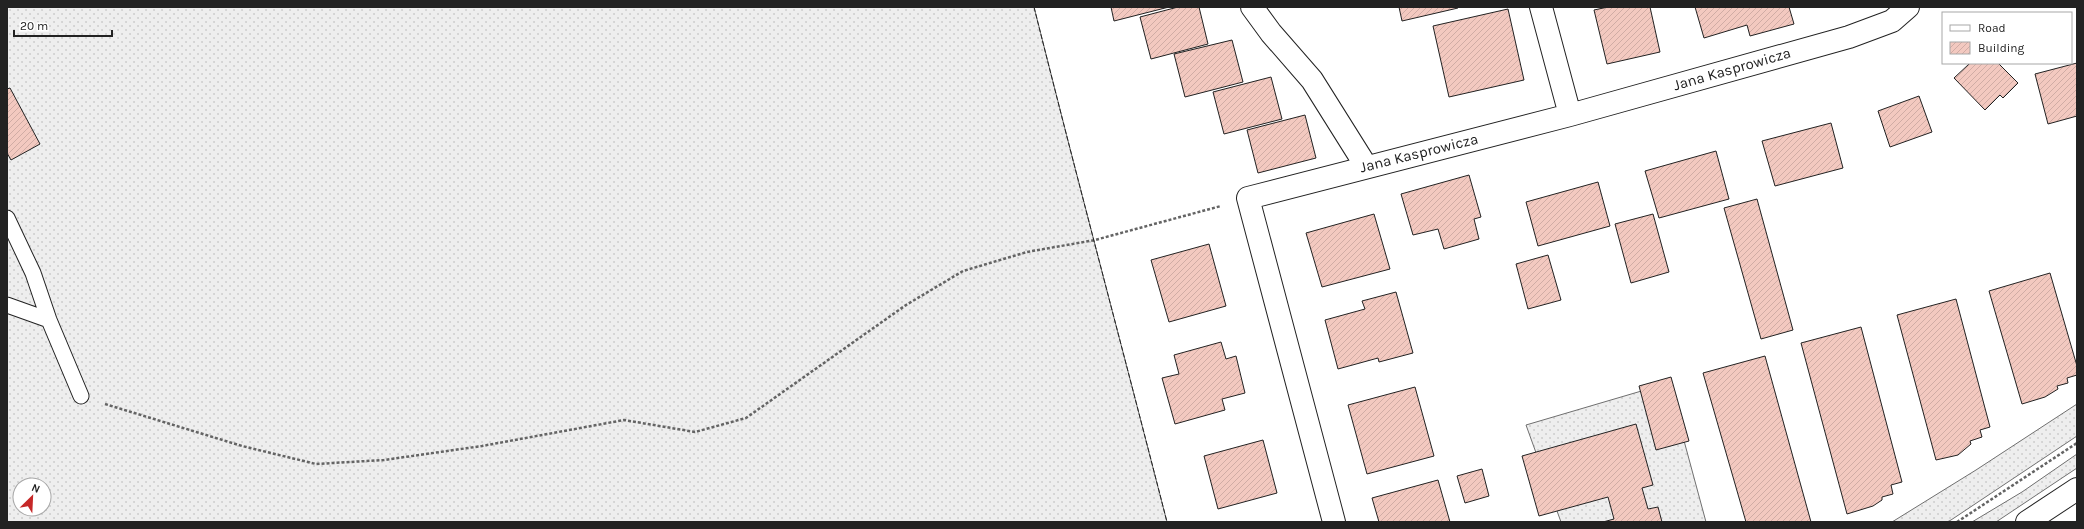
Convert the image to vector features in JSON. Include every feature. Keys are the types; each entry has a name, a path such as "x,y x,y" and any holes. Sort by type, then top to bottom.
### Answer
{"street":[{"path":"1252,7 1271,33 1312,80 1366,166"},
{"path":"1541,7 1570,115"},
{"name":"Jana Kasprowicza","path":"1248,198 1366,166 1570,115 1849,37 1892,21 1908,7"},
{"path":"1248,198 1334,522"},
{"path":"2027,522 2077,489"}],"lane":[{"path":"7,218 33,273 49,320 81,396"},
{"path":"7,305 49,320"}],"path":[{"path":"81,396 242,446 316,464 384,460 482,446 624,420 695,432 746,418 906,305 963,271 1027,252 1095,240 1248,198"},
{"path":"1957,522 2077,443"}],"shaded area":[{"path":"7,7 1034,7 1167,522 7,522"},
{"path":"1655,387 1683,437 1706,522 1561,522 1526,425"},
{"path":"2077,404 2077,436 1951,520 1947,522 1892,522 1976,470"},
{"path":"2077,454 2077,468 1996,522 1972,522 2022,492"}],"building":[{"path":"1111,7 1169,7 1114,21"},
{"path":"1178,7 1199,7 1208,44 1151,59 1140,17"},
{"path":"1399,7 1458,7 1458,8 1402,21"},
{"path":"1608,7 1650,7 1660,52 1607,64 1594,10"},
{"path":"1695,7 1789,7 1794,24 1750,36 1747,25 1704,38"},
{"path":"1508,9 1524,80 1449,97 1433,26"},
{"path":"1232,40 1243,82 1185,97 1174,54"},
{"path":"2077,63 2077,116 2048,124 2035,74"},
{"path":"1969,64 1999,64 2018,83 2003,98 2000,95 1985,110 1954,78"},
{"path":"1271,77 1282,119 1224,134 1213,92"},
{"path":"10,88 40,144 11,160 7,153 7,89"},
{"path":"1919,96 1932,132 1890,147 1878,111"},
{"path":"1305,115 1316,158 1258,173 1247,130"},
{"path":"1831,123 1843,168 1775,186 1762,141"},
{"path":"1716,151 1729,199 1659,218 1645,171"},
{"path":"1469,175 1481,217 1474,219 1479,239 1444,249 1438,229 1413,235 1401,194"},
{"path":"1598,182 1610,226 1538,246 1526,202"},
{"path":"1757,199 1793,330 1761,339 1724,208"},
{"path":"1374,214 1390,269 1322,287 1306,233"},
{"path":"1653,214 1669,272 1631,283 1615,224"},
{"path":"1209,244 1226,306 1169,322 1151,260"},
{"path":"1548,255 1561,300 1528,309 1516,264"},
{"path":"2050,273 2077,366 2077,375 2067,378 2068,383 2057,386 2058,389 2045,397 2022,404 1989,291"},
{"path":"1396,292 1413,353 1379,362 1378,358 1338,369 1325,320 1365,309 1362,301"},
{"path":"1956,299 1990,427 1980,430 1982,437 1970,441 1971,444 1958,455 1936,460 1897,315"},
{"path":"1861,327 1902,482 1891,485 1893,494 1882,497 1882,500 1873,506 1847,514 1801,343"},
{"path":"1221,342 1226,359 1236,356 1245,393 1222,399 1225,410 1175,424 1162,378 1179,374 1174,355"},
{"path":"1765,356 1811,522 1746,522 1703,373"},
{"path":"1671,377 1689,441 1656,450 1639,386"},
{"path":"1415,387 1434,456 1367,474 1348,405"},
{"path":"1636,424 1653,485 1642,488 1648,509 1658,507 1662,522 1603,522 1614,519 1608,497 1539,516 1522,456"},
{"path":"1263,440 1277,493 1218,509 1204,456"},
{"path":"1482,469 1489,496 1465,503 1457,476"},
{"path":"1438,480 1450,522 1379,522 1372,498"}],"fence":[{"path":"1034,7 1167,522"}]}
